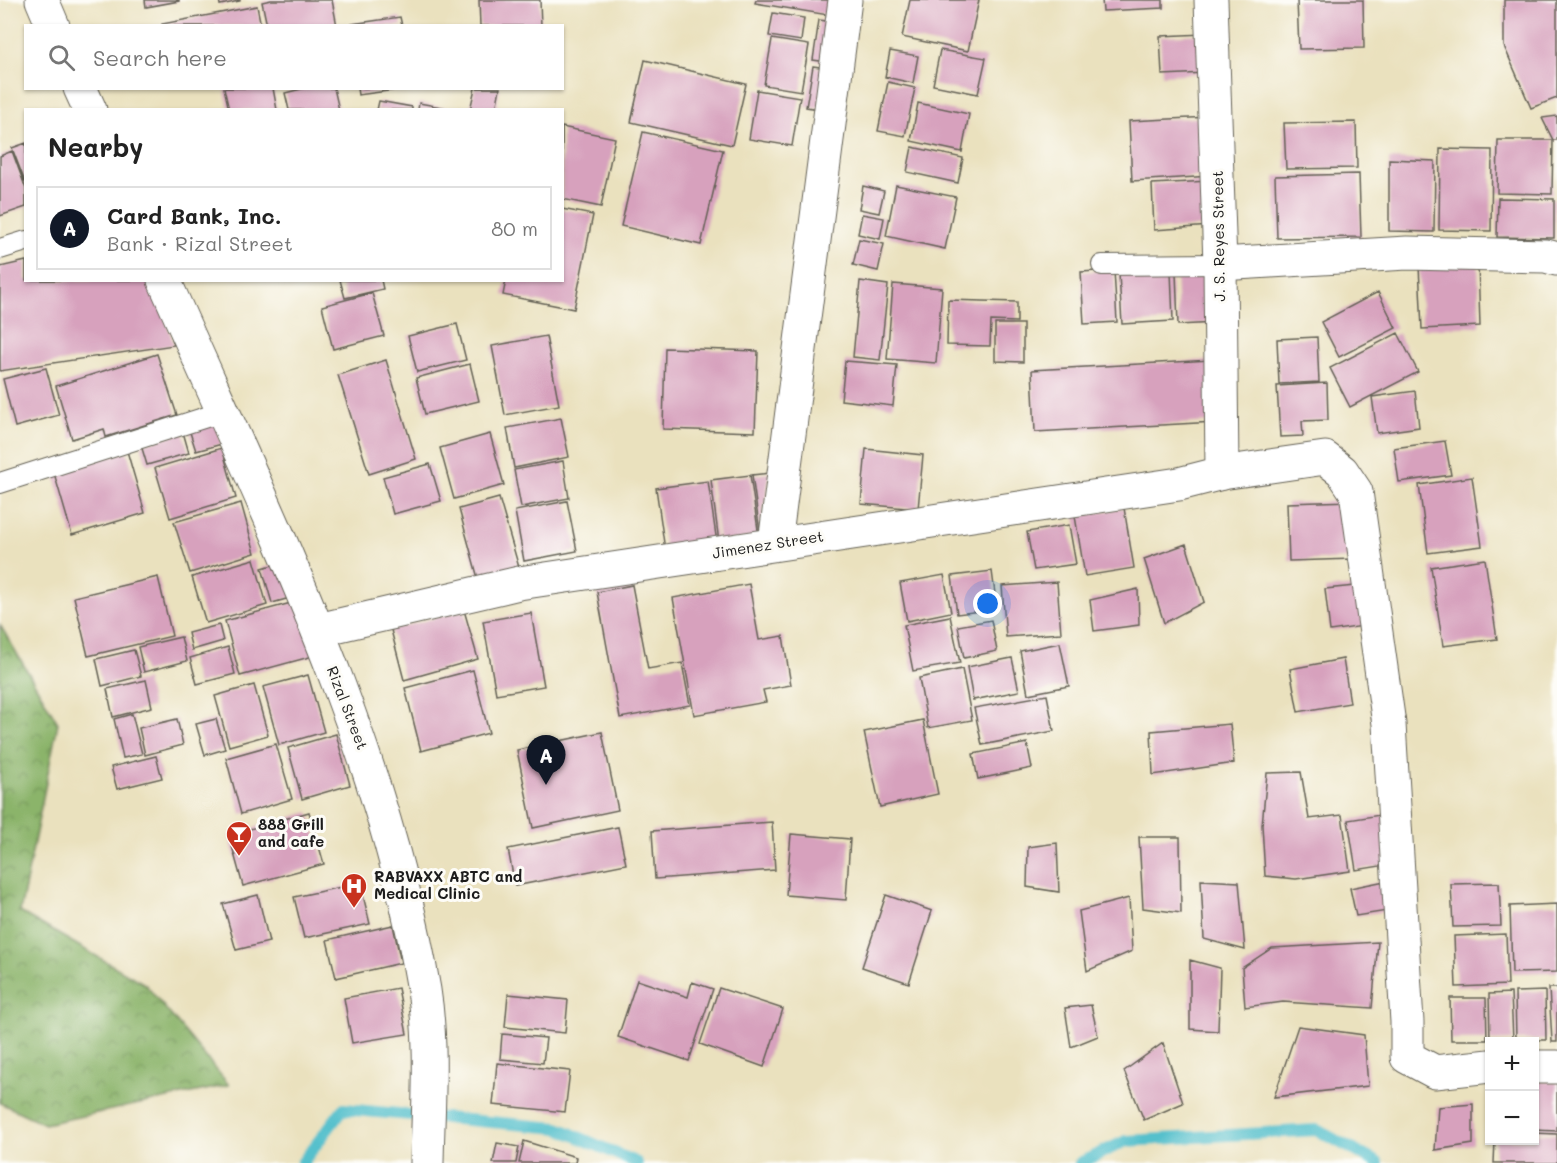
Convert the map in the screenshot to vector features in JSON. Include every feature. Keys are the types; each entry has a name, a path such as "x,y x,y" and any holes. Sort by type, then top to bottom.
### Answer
{"street":[{"path":"42,0 52,24"},
{"path":"775,543 845,0"},
{"name":"J. S. Reyes Street","path":"1211,0 1220,264 1221,473"},
{"path":"81,90 89,108"},
{"path":"1220,264 1407,253 1546,256 1557,259"},
{"name":"Rizal Street","path":"165,282 318,630 364,751 400,872 424,992 429,1073 427,1153"},
{"name":"Jimenez Street","path":"318,630 519,583 1179,484 1221,473 1325,458 1342,471 1356,492 1389,724 1407,1057 1435,1072 1485,1067"},
{"path":"1539,1067 1557,1067"}],"lane":[{"path":"0,249 24,242"},
{"path":"1102,265 1220,264"},
{"path":"0,483 222,412"}],"green space":[{"path":"0,625 58,723 20,912 145,984 229,1085 45,1124 0,1103"}],"building":[{"path":"145,0 179,0 179,1 146,7"},
{"path":"219,0 240,0 240,1 220,5"},
{"path":"332,0 337,24 267,24 262,2"},
{"path":"479,0 540,0 541,24 480,24"},
{"path":"756,0 830,0 828,15 755,3"},
{"path":"910,0 979,0 968,51 902,37"},
{"path":"1102,0 1163,0 1163,8 1103,11"},
{"path":"1297,0 1363,0 1364,48 1299,49"},
{"path":"1504,0 1557,0 1557,98 1531,108 1504,46"},
{"path":"257,6 261,24 162,24"},
{"path":"773,13 804,18 801,41 769,36"},
{"path":"400,17 402,24 352,24"},
{"path":"819,20 833,22 827,62 813,60"},
{"path":"1204,34 1206,73 1162,75 1160,36"},
{"path":"772,39 809,45 801,91 764,85"},
{"path":"940,50 986,58 978,94 933,85"},
{"path":"890,51 918,56 913,83 885,77"},
{"path":"645,60 746,84 732,145 631,122"},
{"path":"813,66 826,68 819,109 806,107"},
{"path":"888,82 915,88 905,136 878,131"},
{"path":"224,90 273,90 277,108 229,108"},
{"path":"297,90 334,90 339,108 289,108 285,93"},
{"path":"357,90 395,90 358,95"},
{"path":"475,90 500,90 496,108 470,108"},
{"path":"757,90 800,97 792,146 749,139"},
{"path":"379,101 412,107 412,108 377,108"},
{"path":"419,103 447,108 418,108"},
{"path":"918,103 969,114 962,152 911,141"},
{"path":"1557,116 1557,140 1553,140 1542,118"},
{"path":"1210,117 1211,176 1132,181 1129,121"},
{"path":"1356,122 1357,168 1286,169 1284,123"},
{"path":"564,127 615,138 601,207 564,199"},
{"path":"643,132 723,150 701,245 621,226"},
{"path":"1498,140 1553,140 1552,194 1497,193"},
{"path":"24,144 24,179 12,148"},
{"path":"912,147 963,158 958,183 907,172"},
{"path":"1440,149 1492,150 1491,231 1439,230"},
{"path":"12,151 24,184 24,208 0,216 0,156"},
{"path":"1389,159 1435,161 1434,232 1389,231"},
{"path":"1359,174 1361,237 1277,238 1275,176"},
{"path":"1209,181 1211,226 1154,230 1152,184"},
{"path":"896,185 956,197 945,249 886,236"},
{"path":"863,186 884,191 879,213 859,209"},
{"path":"1498,198 1554,199 1554,238 1497,237"},
{"path":"564,209 593,215 574,309 503,295 506,282 564,282"},
{"path":"862,214 884,218 880,239 858,234"},
{"path":"859,239 884,244 878,271 853,265"},
{"path":"24,261 24,282 154,282 174,345 0,371 0,267"},
{"path":"1478,263 1480,326 1422,329 1419,266"},
{"path":"1114,270 1117,322 1084,324 1081,272"},
{"path":"1171,271 1173,321 1122,324 1119,274"},
{"path":"1215,271 1216,323 1178,325 1176,272"},
{"path":"860,281 888,285 880,360 853,357"},
{"path":"341,282 381,282 383,289 345,298"},
{"path":"893,284 942,288 936,363 887,359"},
{"path":"1378,292 1396,328 1339,357 1321,322"},
{"path":"372,293 384,336 333,349 322,306"},
{"path":"948,300 1017,302 1017,322 991,321 990,346 947,345"},
{"path":"457,324 466,360 417,372 408,336"},
{"path":"995,324 1023,324 1023,362 995,361"},
{"path":"1398,333 1418,372 1350,407 1330,368"},
{"path":"546,336 559,405 505,415 492,346"},
{"path":"1317,337 1319,382 1279,384 1277,339"},
{"path":"665,348 758,351 755,432 663,429"},
{"path":"157,354 177,415 106,437 104,429 72,439 56,386"},
{"path":"386,360 416,459 369,474 338,375"},
{"path":"1211,360 1215,422 1035,432 1032,370"},
{"path":"845,361 897,365 893,406 841,400"},
{"path":"470,364 479,401 425,414 416,378"},
{"path":"46,368 59,415 15,427 3,379"},
{"path":"1327,383 1328,420 1302,421 1303,436 1280,437 1277,386"},
{"path":"1415,391 1419,427 1377,433 1372,397"},
{"path":"561,418 569,457 514,468 507,428"},
{"path":"214,419 222,444 196,451 188,426"},
{"path":"183,432 189,453 147,465 141,445"},
{"path":"490,434 504,485 454,499 440,448"},
{"path":"1445,441 1451,475 1399,482 1394,448"},
{"path":"222,448 236,498 170,518 155,468"},
{"path":"866,449 923,455 918,509 861,504"},
{"path":"127,451 145,513 72,535 54,473"},
{"path":"563,461 569,498 521,507 514,470"},
{"path":"430,464 441,501 393,514 383,477"},
{"path":"770,473 760,532 752,475"},
{"path":"750,475 759,537 719,542 711,480"},
{"path":"1472,477 1482,546 1428,553 1419,485"},
{"path":"708,481 717,543 665,550 656,488"},
{"path":"499,498 520,571 479,582 459,509"},
{"path":"567,501 577,551 524,561 515,511"},
{"path":"1352,501 1354,559 1289,561 1287,503"},
{"path":"241,503 255,553 190,573 174,522"},
{"path":"1124,508 1134,568 1085,576 1075,516"},
{"path":"1069,525 1076,564 1034,570 1027,532"},
{"path":"1186,544 1204,602 1164,623 1144,559"},
{"path":"254,559 267,605 206,623 192,577"},
{"path":"1485,559 1497,639 1443,646 1431,567"},
{"path":"287,561 297,596 272,603 262,568"},
{"path":"992,571 997,609 957,614 952,576"},
{"path":"944,575 951,612 907,621 900,583"},
{"path":"158,577 172,636 88,656 74,597"},
{"path":"1057,582 1061,633 1006,637 1002,586"},
{"path":"749,584 759,640 783,636 791,685 763,690 766,702 694,715 673,598"},
{"path":"632,585 648,669 682,663 690,705 620,718 597,592"},
{"path":"1355,586 1364,626 1330,631 1325,589"},
{"path":"1138,589 1139,625 1094,631 1090,600"},
{"path":"302,600 317,655 240,676 225,621"},
{"path":"464,610 478,659 404,680 391,630"},
{"path":"531,613 544,686 496,694 483,621"},
{"path":"950,616 960,663 913,671 904,625"},
{"path":"991,620 997,651 964,658 958,626"},
{"path":"219,625 223,641 192,650 188,633"},
{"path":"181,637 187,661 144,672 138,647"},
{"path":"1060,643 1069,686 1028,694 1020,651"},
{"path":"228,647 235,674 197,684 190,658"},
{"path":"134,650 141,676 102,686 96,659"},
{"path":"1012,658 1019,691 973,700 967,667"},
{"path":"1343,659 1350,703 1298,712 1290,669"},
{"path":"962,669 972,720 928,728 919,678"},
{"path":"473,670 489,733 421,751 405,688"},
{"path":"308,675 324,732 279,745 263,687"},
{"path":"146,680 152,707 113,717 107,689"},
{"path":"254,685 268,735 229,746 215,696"},
{"path":"1047,695 1054,731 982,745 974,708"},
{"path":"132,714 142,754 123,758 114,719"},
{"path":"177,719 183,745 145,755 139,728"},
{"path":"216,719 225,749 205,755 196,724"},
{"path":"923,720 938,794 880,807 864,732"},
{"path":"1230,724 1234,763 1153,775 1151,731"},
{"path":"602,732 618,810 533,828 517,750"},
{"path":"336,734 350,785 302,799 288,748"},
{"path":"1027,743 1032,768 978,779 973,754"},
{"path":"276,744 292,799 241,814 226,758"},
{"path":"156,756 162,778 117,789 111,767"},
{"path":"1301,772 1309,819 1342,815 1350,871 1296,879 1265,876 1262,825 1267,773"},
{"path":"309,812 324,864 243,886 229,835"},
{"path":"1386,814 1393,864 1356,870 1348,820"},
{"path":"772,822 775,870 655,879 652,831"},
{"path":"618,827 626,864 515,886 508,849"},
{"path":"791,834 850,839 846,900 786,895"},
{"path":"1139,837 1180,837 1181,913 1143,908"},
{"path":"1057,843 1059,892 1027,887 1028,847"},
{"path":"1395,879 1400,909 1356,916 1350,888"},
{"path":"1201,880 1239,882 1245,950 1204,939"},
{"path":"360,883 370,924 304,938 294,897"},
{"path":"1499,883 1501,926 1453,927 1451,884"},
{"path":"258,895 269,942 236,950 223,904"},
{"path":"886,895 932,911 909,983 862,967"},
{"path":"1129,898 1132,951 1087,971 1079,911"},
{"path":"1557,904 1557,972 1512,973 1510,906"},
{"path":"393,925 401,963 336,978 327,940"},
{"path":"1506,934 1508,985 1456,987 1454,936"},
{"path":"1378,942 1372,1008 1283,1002 1245,1007 1242,968 1272,948"},
{"path":"1190,960 1220,968 1218,1031 1190,1029"},
{"path":"637,980 688,997 692,982 713,989 689,1061 618,1037"},
{"path":"398,988 407,1034 352,1043 344,998"},
{"path":"719,988 783,1009 764,1067 700,1044"},
{"path":"1549,988 1557,988 1557,1042 1552,1042"},
{"path":"1545,991 1546,1040 1539,1040 1539,1037 1516,1037 1515,992"},
{"path":"1511,993 1513,1037 1490,1037 1489,994"},
{"path":"508,994 568,1000 565,1033 505,1027"},
{"path":"1450,998 1486,998 1487,1037 1485,1040 1451,1040"},
{"path":"1091,1005 1098,1036 1071,1047 1065,1008"},
{"path":"1298,1026 1364,1035 1368,1086 1274,1097"},
{"path":"502,1034 546,1038 543,1063 500,1059"},
{"path":"1163,1043 1183,1103 1144,1120 1124,1071"},
{"path":"497,1063 570,1071 565,1112 493,1105"},
{"path":"1539,1081 1557,1082 1557,1131 1539,1130"},
{"path":"1473,1104 1473,1144 1435,1150 1438,1107"},
{"path":"1539,1133 1557,1134 1557,1163 1494,1163 1495,1145 1539,1145"},
{"path":"524,1141 576,1157 575,1163 519,1163"},
{"path":"497,1143 519,1147 516,1163 493,1163"}],"waterway":[{"path":"302,1163 343,1109 558,1128 637,1163"},
{"path":"1080,1163 1126,1141 1317,1130 1378,1163"}],"place":[{"name":"Card Bank, Inc.","path":"546,785"},
{"name":"888 Grill and cafe","path":"239,857"},
{"name":"RABVAXX ABTC and Medical Clinic","path":"354,909"}]}
